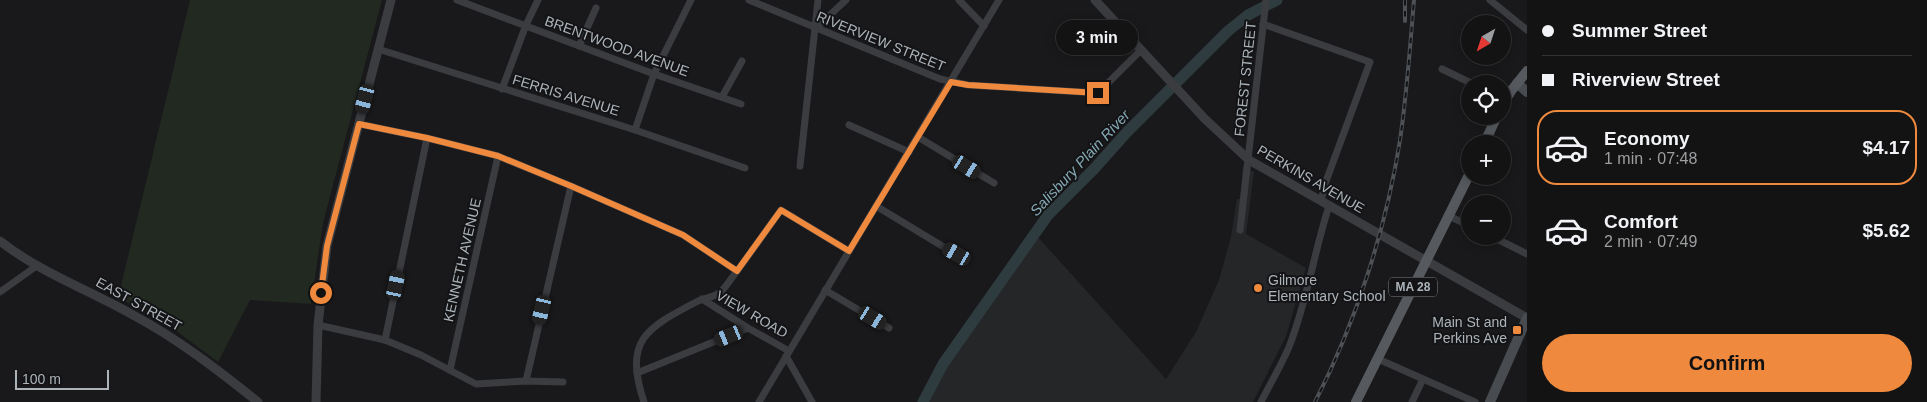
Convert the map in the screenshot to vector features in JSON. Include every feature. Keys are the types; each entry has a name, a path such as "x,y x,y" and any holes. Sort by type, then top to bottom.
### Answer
{"main road":[{"path":"1511,91 1527,71"},
{"path":"1517,83 1527,92"},
{"name":"MA 28","path":"1356,402 1464,185"},
{"path":"1490,402 1527,318"}],"street":[{"path":"316,402 318,325 327,246 391,0"},
{"name":"BRENTWOOD AVENUE","path":"457,0 654,74 741,104"},
{"path":"502,89 526,25 538,0"},
{"path":"635,130 654,74 691,0"},
{"name":"RIVERVIEW STREET","path":"749,0 951,82 968,85 1098,93 1140,51"},
{"path":"800,166 818,0"},
{"path":"816,28 846,0"},
{"path":"959,0 984,26"},
{"path":"759,402 999,0"},
{"name":"PERKINS AVENUE","path":"1095,0 1178,91 1230,144 1249,160 1527,318"},
{"name":"FOREST STREET","path":"1240,230 1266,0"},
{"path":"1490,0 1527,30"},
{"path":"579,46 596,8"},
{"path":"1263,24 1370,62 1325,184 1321,201"},
{"name":"FERRIS AVENUE","path":"378,49 635,130 745,168"},
{"path":"722,97 742,62"},
{"path":"1442,69 1461,78"},
{"path":"359,124 427,138 498,156 683,235 737,271"},
{"path":"849,126 910,152"},
{"path":"385,340 427,138"},
{"path":"918,138 994,183"},
{"name":"KENNETH AVENUE","path":"450,370 498,156"},
{"path":"526,381 571,186"},
{"path":"876,206 957,254"},
{"path":"1261,402 1289,347 1305,298 1319,237 1333,209"},
{"path":"644,402 637,373 638,350 647,332 664,319 702,299 719,294 781,210 849,251"},
{"path":"1449,216 1461,222"},
{"name":"EAST STREET","path":"0,240 38,265 122,308 169,335 258,402"},
{"path":"1509,245 1527,254"},
{"path":"0,292 38,265"},
{"path":"826,290 889,328"},
{"name":"VIEW ROAD","path":"702,299 788,353"},
{"path":"318,325 385,340 476,384 526,381 563,382"},
{"path":"637,373 748,328"},
{"path":"788,353 812,402"},
{"path":"1378,359 1475,402"},
{"path":"1412,402 1423,379"}],"shaded area":[{"path":"190,0 382,0 323,223 311,304 250,300 218,362 159,318 118,298"},
{"name":"Gilmore Elementary School","path":"1243,166 1254,172 1246,234 1306,268 1286,336 1253,402 924,402 944,368 1037,236 1166,379 1196,332 1219,280 1231,237 1237,199 1240,199"}],"waterway":[{"name":"Salisbury Plain River","path":"923,402 943,364 1048,215 1094,169 1127,132 1228,31 1248,15 1277,0"}],"railway":[{"path":"1405,0 1405,21"},
{"path":"1315,402 1344,340 1368,274 1387,207 1400,140 1414,0"}],"place":[{"name":"Gilmore Elementary School","path":"1258,288"},
{"name":"Main St and Perkins Ave","path":"1517,330"}],"route":[{"path":"321,293 327,246 359,124 427,138 498,156 683,235 737,271 781,210 849,251 951,82 968,85 1098,93"}]}
